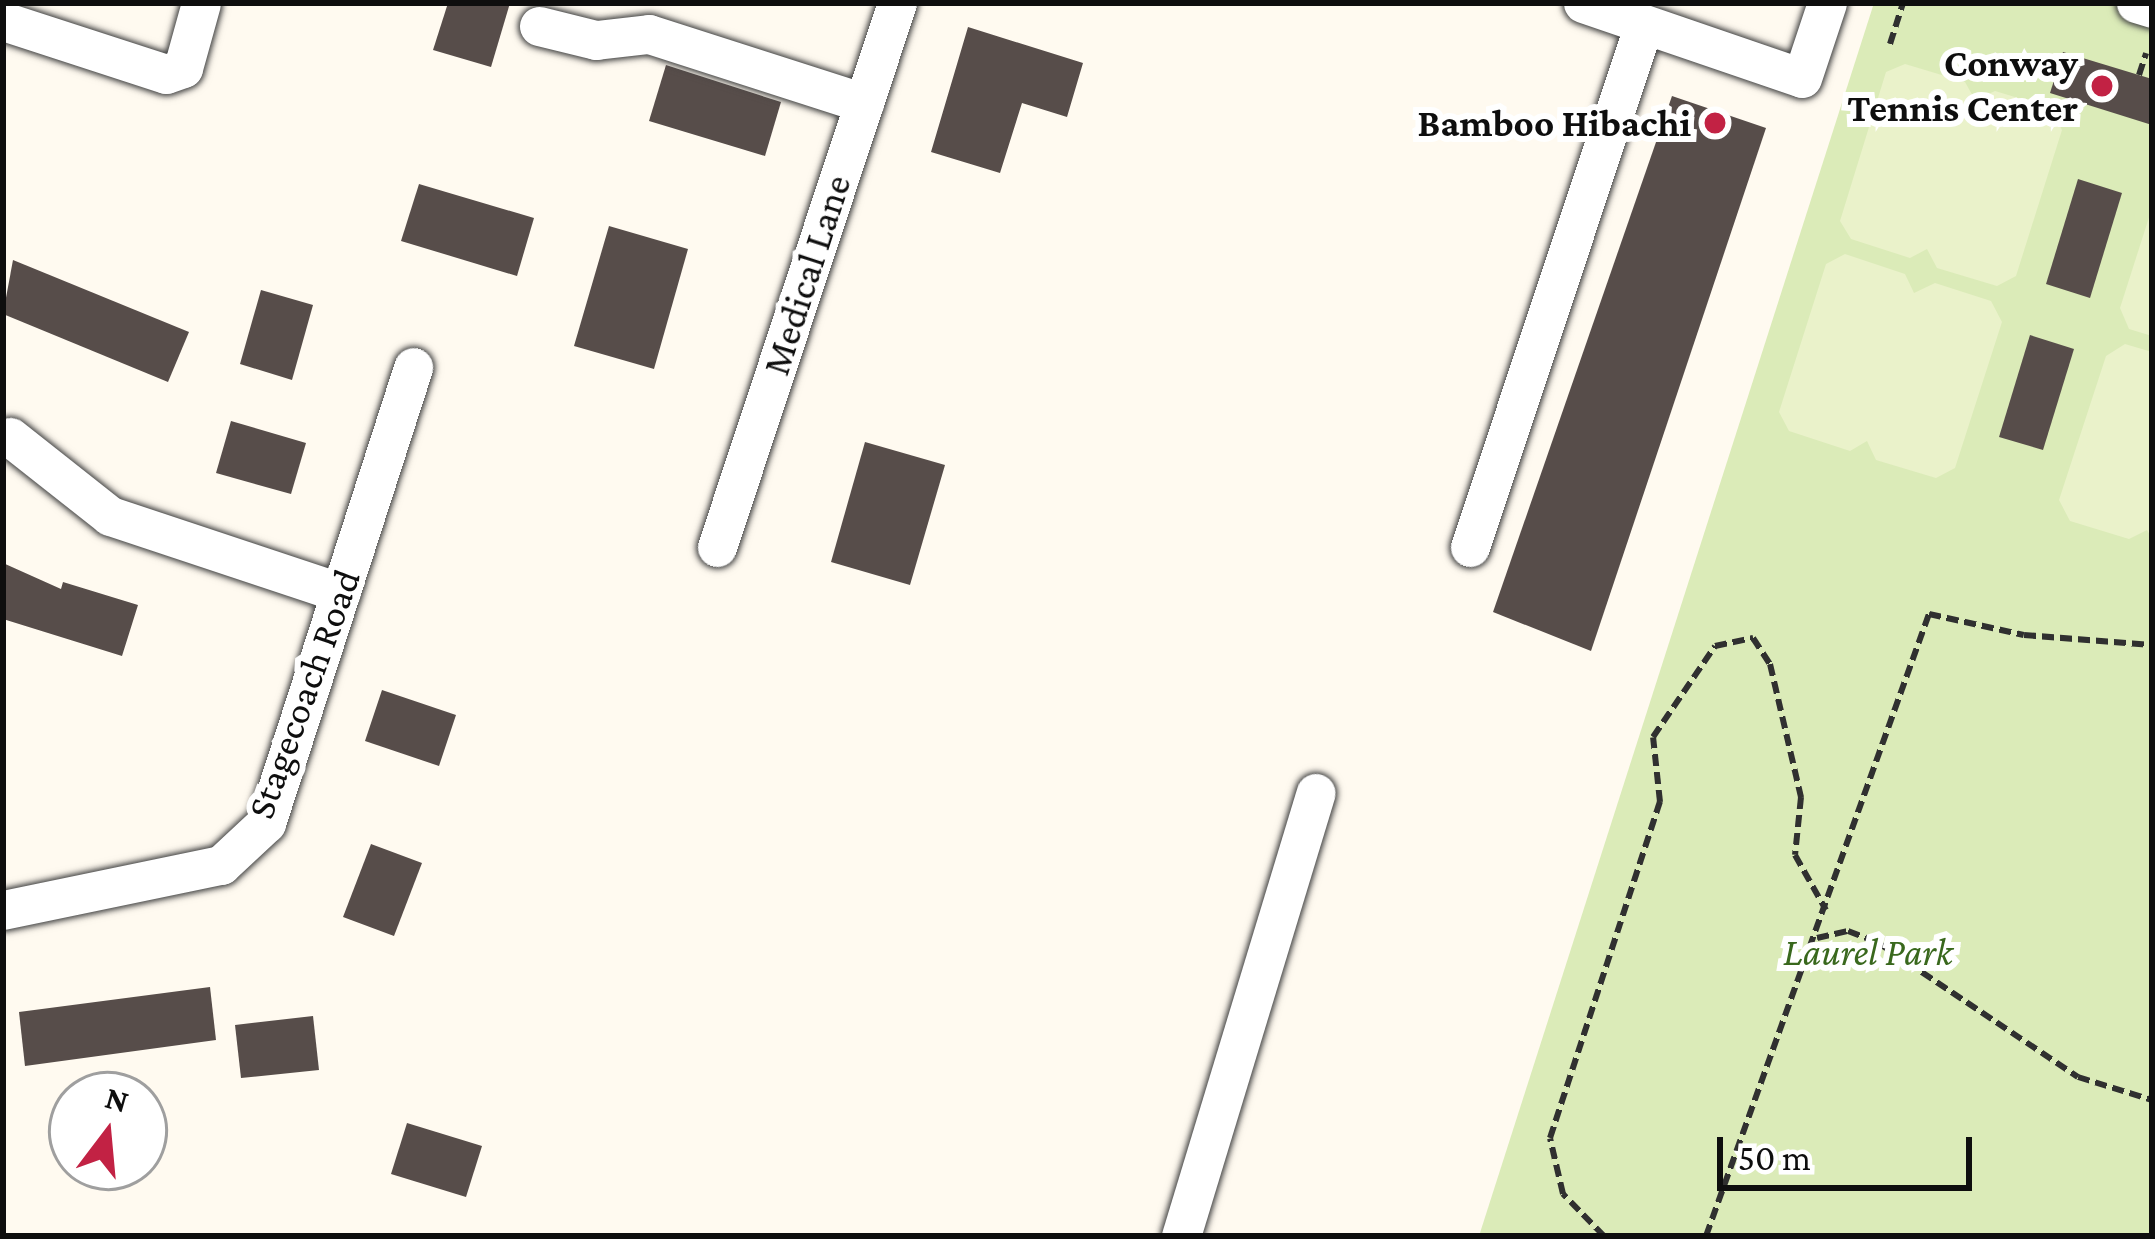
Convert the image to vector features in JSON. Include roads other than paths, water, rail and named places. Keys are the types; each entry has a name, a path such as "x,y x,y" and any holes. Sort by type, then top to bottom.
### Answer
{"street":[{"path":"3,21 166,74 183,68 201,3"},
{"name":"Medical Lane","path":"717,547 897,3"},
{"path":"1583,3 1802,78 1827,3"},
{"path":"2136,3 2152,8"},
{"path":"539,26 596,40 649,34 864,104"},
{"path":"1470,547 1643,27"},
{"name":"Stagecoach Road","path":"3,910 221,865 266,823 413,367"},
{"path":"10,436 110,516 341,593"},
{"path":"1181,1236 1316,793"}],"place":[{"name":"Conway Tennis Center","path":"2102,86"},
{"name":"Bamboo Hibachi","path":"1715,123"}],"park label":[{"name":"Laurel Park","path":"1868,952"}]}
